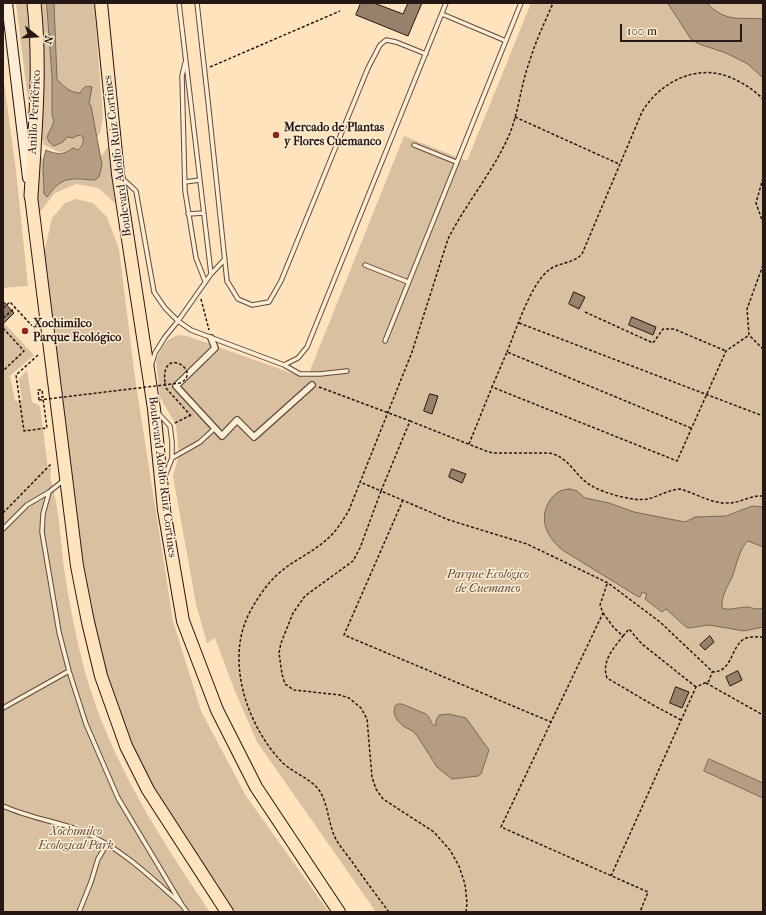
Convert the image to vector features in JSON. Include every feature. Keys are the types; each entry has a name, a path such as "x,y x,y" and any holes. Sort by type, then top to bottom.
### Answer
{"highway":[{"name":"Anillo Periférico","path":"31,196 37,109 38,68 34,3"},
{"name":"Boulevard Adolfo Ruiz Cortines","path":"101,3 118,174 154,409 164,510 183,622 217,710 256,787 339,912"},
{"path":"31,196 78,566 88,622 101,676 126,746 148,790 227,912"}],"main road":[{"path":"7,3 31,196"}],"street":[{"path":"211,338 215,348 176,386 222,436 238,420 254,437 312,385"}],"lane":[{"path":"179,3 211,274"},
{"path":"197,3 226,259 227,281 238,299 252,305 269,302 281,281 368,68 380,45 386,40 396,42 426,54"},
{"path":"284,366 298,358 307,347 446,3"},
{"path":"385,341 521,3"},
{"path":"442,14 506,41"},
{"path":"185,60 182,76 185,182 188,214 196,258 205,281"},
{"path":"414,145 456,162"},
{"path":"118,174 136,191 154,292 165,308 178,321 191,330 284,366 300,374 320,374 346,371"},
{"path":"185,182 200,180"},
{"path":"188,214 204,213"},
{"path":"148,375 155,353 165,337 178,321 205,281 226,259"},
{"path":"365,265 408,282"},
{"path":"154,409 170,426 172,442 172,458 162,484"},
{"path":"172,458 200,442 215,428"},
{"path":"3,529 27,505 49,492 66,479"},
{"path":"49,492 43,514 42,532 59,632 69,671 86,724 118,798 187,912"},
{"path":"3,708 69,671"},
{"path":"3,806 24,814 79,830 107,844 136,864 182,905"},
{"path":"79,912 98,859 107,844"}],"path":[{"path":"389,912 337,841 330,826 324,801 320,792 311,781 282,762 258,728 249,710 242,689 239,662 240,645 244,626 250,611 264,589 291,563 325,542 339,527 349,510 412,352 448,239 456,223 500,153 510,133 530,60 553,3"},
{"path":"204,69 340,12"},
{"path":"469,445 533,290 542,276 553,267 578,259 582,254 619,164 646,106 661,89 679,78 691,74 706,73 720,74 732,78 747,86 763,99"},
{"path":"515,117 619,164"},
{"path":"763,178 756,203 763,223"},
{"path":"763,265 747,305 749,335 763,349"},
{"path":"199,291 211,338"},
{"path":"3,308 10,302 35,329"},
{"path":"3,318 15,308"},
{"path":"585,312 653,343 663,329 674,329 726,351"},
{"path":"519,323 763,416"},
{"path":"3,328 24,351 3,371"},
{"path":"492,387 677,460 726,351 749,335"},
{"path":"507,352 691,428"},
{"path":"38,355 16,374 24,431 47,428 42,398 180,383 186,378 187,372 186,368 182,364 176,363 170,364 166,367 164,372 165,383 166,388 191,416"},
{"path":"312,385 387,412 486,451 500,454 553,454 565,459 581,478 593,487 610,493 640,499 652,498 674,489 686,491 719,503 727,504 755,496 763,496"},
{"path":"170,426 191,416 198,410"},
{"path":"410,421 381,491 360,548 353,561 305,596 293,613 281,643 279,654 285,684 294,690 340,695 350,698 361,708 367,719 372,776 376,789 383,799 434,832 450,850 464,879 466,892 466,912"},
{"path":"3,513 52,463"},
{"path":"360,482 449,520 527,544 608,583 660,622 712,672 718,672 728,665 736,649 745,639 752,637 763,637"},
{"path":"403,500 344,635 551,722"},
{"path":"608,583 600,605 603,613 614,628 623,636"},
{"path":"603,613 501,827 648,892 640,912"},
{"path":"682,720 607,678 605,670 608,656 628,629 642,644 696,687"},
{"path":"611,876 696,687 706,683 711,678 712,672"},
{"path":"706,683 763,715"}],"green space":[{"path":"16,3 94,3 103,117 100,133 89,144 72,151 59,152 44,145 29,109"},
{"name":"Parque Ecológico de Cuemanco","path":"531,3 763,3 763,912 376,912 257,742 234,689 215,638 207,643 196,604 173,476 179,455 176,425 160,397 156,360 163,346 168,340 178,335 187,336 300,376 309,373 404,136 467,161"},
{"path":"3,74 16,171 28,286 3,288"},
{"path":"108,147 115,203 98,188 76,184 55,193 39,213 35,225 34,154 59,166 82,165 101,156"},
{"path":"76,199 93,203 107,217 119,249 135,378 173,621 201,711 246,796 329,912 235,912 148,783 102,671 82,561 42,262 52,218 65,203"},
{"name":"Xochimilco Ecological Park","path":"3,322 34,355 10,376 15,401 22,400 19,379 27,370 32,402 40,406 48,468 51,467 50,476 55,494 70,607 85,672 95,705 122,767 138,797 172,855 210,912 3,912"}],"shaded area":[{"path":"47,3 54,3 57,79 67,89 76,93 80,93 83,88 90,86 92,87 89,103 91,106 102,165 99,177 95,180 73,179 64,181 56,186 47,197 44,194 43,171 44,155 46,150 60,154 73,148 78,150 81,147 83,137 68,137 63,142 54,146 49,142 47,137 54,122 52,115 52,78"},
{"path":"668,3 707,3 720,14 733,18 763,19 763,78 748,64 726,53 699,44 691,39"},
{"path":"570,489 577,491 585,498 609,503 634,512 685,522 695,517 726,516 752,506 763,507 763,547 748,541 745,544 725,591 722,608 763,608 763,627 744,631 709,625 689,628 686,627 666,609 662,612 645,599 647,594 642,592 640,597 637,596 564,551 549,535 546,529 544,516 553,496 561,491"},
{"path":"402,704 426,714 435,726 439,715 449,714 466,718 489,750 481,774 478,776 452,779 437,767 414,732 403,726 398,721 394,711 395,706"},
{"path":"709,759 763,783 763,798 704,771"}],"building":[{"path":"361,3 374,3 403,14 408,3 422,3 408,36 356,15"},
{"path":"574,292 585,297 579,309 569,304"},
{"path":"3,301 14,313 3,324"},
{"path":"632,317 656,327 653,335 629,325"},
{"path":"430,394 438,396 432,414 424,411"},
{"path":"452,469 466,474 462,483 449,477"},
{"path":"710,636 714,642 705,650 700,645"},
{"path":"738,671 742,680 730,686 726,677"},
{"path":"676,687 689,692 682,708 670,703"}],"place":[{"name":"Mercado de Plantas y Flores Cuemanco","path":"276,135"},
{"name":"Xochimilco Parque Ecológico","path":"25,331"}]}
